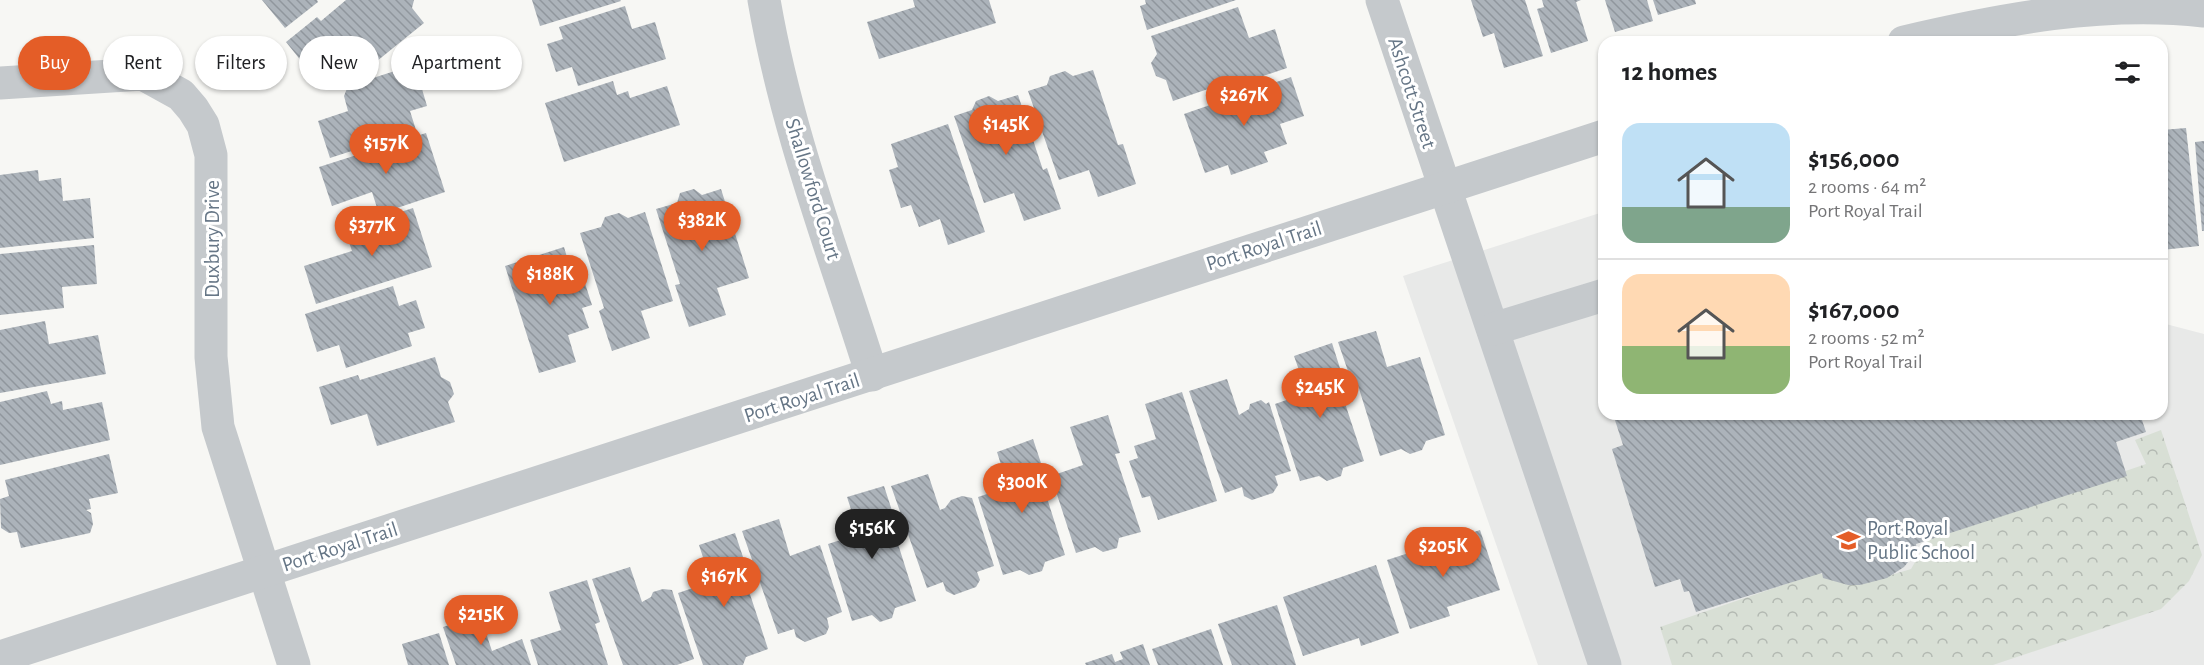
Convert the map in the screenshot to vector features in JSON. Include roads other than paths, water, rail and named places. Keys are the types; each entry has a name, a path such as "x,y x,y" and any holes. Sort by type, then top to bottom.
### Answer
{"street":[{"name":"Shallowford Court","path":"764,0 774,54 793,130 872,375"},
{"name":"Ashcott Street","path":"1382,0 1605,665"},
{"path":"1930,36 2049,9 2137,4 2204,11"},
{"name":"Duxbury Drive","path":"0,83 137,73 160,81 181,95 203,125 211,155 211,357 218,427 294,665"},
{"name":"Port Royal Trail","path":"0,657 872,375 1443,186 1598,138"},
{"path":"1492,329 1598,297"}],"place":[{"name":"Port Royal Public School","path":"1849,540"}]}
